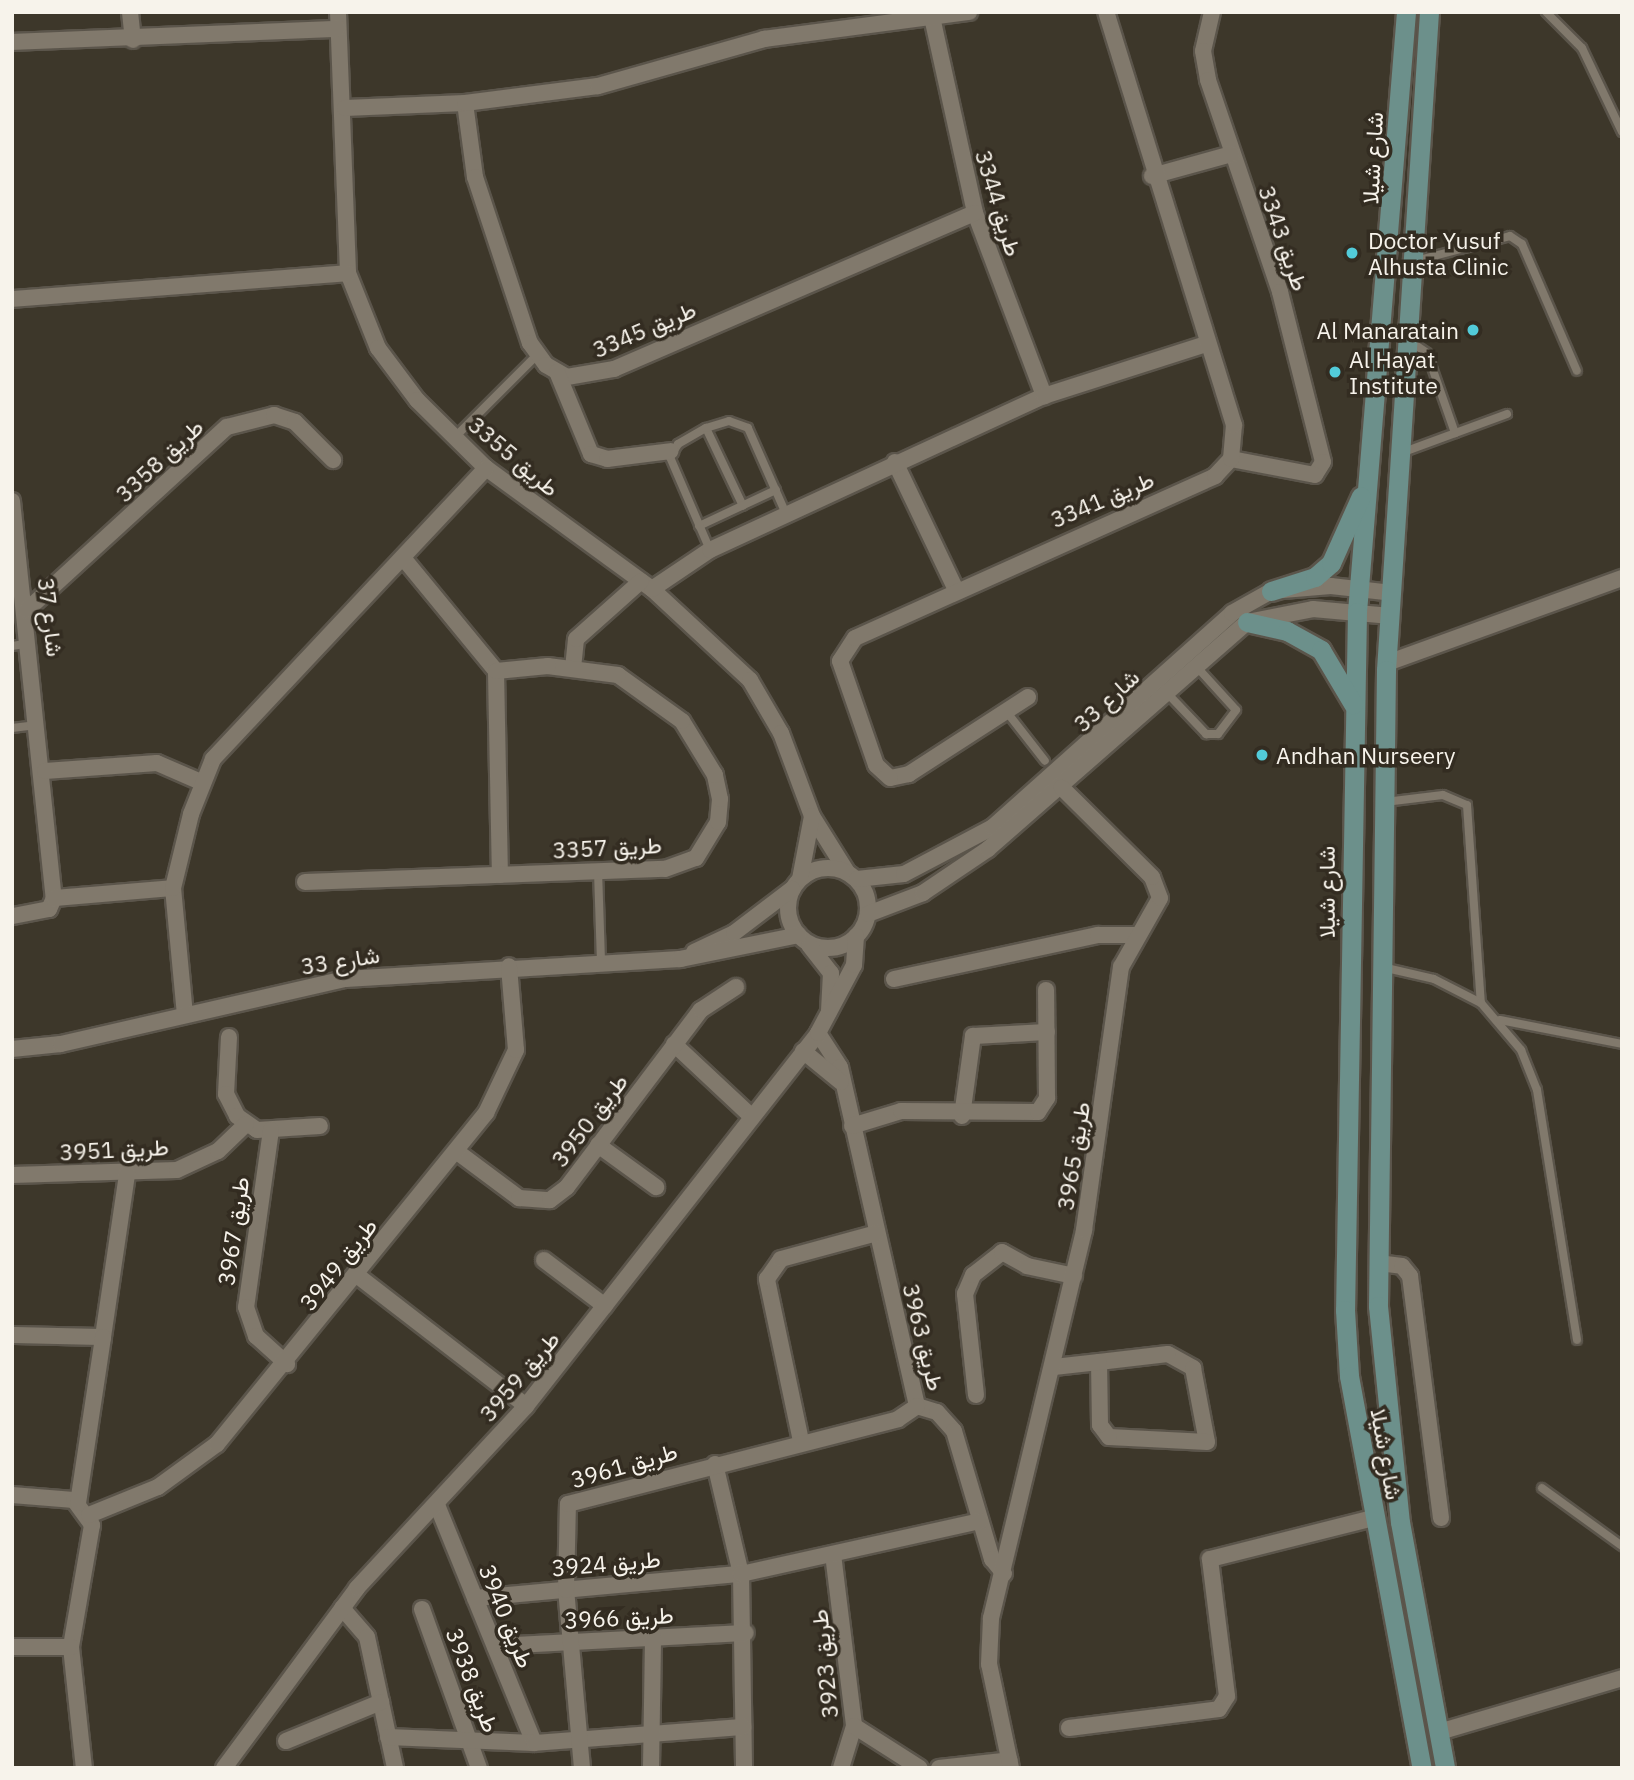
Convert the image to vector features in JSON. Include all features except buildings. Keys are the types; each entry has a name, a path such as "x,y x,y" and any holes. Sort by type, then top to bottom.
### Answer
{"main road":[{"name":"شارع شيلا","path":"1406,12 1357,612 1353,705 1345,1310 1373,1518 1422,1768"},
{"name":"شارع شيلا","path":"1429,12 1387,663 1379,967 1378,1263 1382,1378 1400,1522 1445,1768"},
{"path":"1271,591 1315,577 1331,563 1370,472"},
{"path":"1247,622 1287,631 1321,650 1353,705"}],"street":[{"path":"131,12 133,40"},
{"path":"345,108 465,103 598,86 764,38 969,12"},
{"path":"1106,12 1152,176 1234,425 1231,459"},
{"name":"طريق 3343","path":"1212,12 1203,51 1232,154 1280,292 1323,462 1315,475 1231,459"},
{"name":"طريق 3344","path":"932,17 975,213 1044,396"},
{"path":"12,43 133,40 338,20"},
{"name":"طريق 3355","path":"338,20 345,108 348,274 378,348 455,438 485,468 646,585 750,680 780,733 812,816 852,876"},
{"path":"465,103 475,177 537,355 557,372 591,454 607,459 671,451"},
{"path":"1152,176 1232,154"},
{"name":"طريق 3345","path":"557,372 582,378 614,369 975,213"},
{"path":"12,299 348,274"},
{"path":"573,668 576,639 646,585 710,550 1044,396 1206,344"},
{"name":"طريق 3358","path":"27,610 227,427 274,415 295,422 333,460"},
{"name":"طريق 3341","path":"1028,697 904,778 890,778 876,765 842,675 844,648 955,588 1215,475 1231,459"},
{"path":"895,463 955,588"},
{"path":"186,1014 173,888 203,783 213,760 404,559 485,468"},
{"name":"شارع 37","path":"12,502 45,771 54,898"},
{"path":"404,559 496,671 500,875"},
{"path":"1387,663 1622,578"},
{"name":"شارع 33","path":"852,876 904,874 993,827 1232,613 1271,591 1360,588 1392,593"},
{"name":"شارع 33","path":"868,915 923,894 1062,788 1247,622 1294,610 1391,616"},
{"name":"طريق 3357","path":"304,882 665,869 696,858 718,822 720,799 715,775 682,722 618,675 573,668 496,671"},
{"path":"45,771 157,763 203,783"},
{"name":"طريق 3965","path":"1004,1574 1074,1276 1121,967 1138,935 1159,905 1157,883 1062,788"},
{"path":"812,816 788,914 804,940 831,973 829,1018"},
{"path":"796,884 822,868 852,876 868,915 856,936 834,947 804,940"},
{"name":"شارع 33","path":"680,959 734,933 796,884"},
{"path":"12,916 49,909 54,898 173,888"},
{"path":"894,979 1098,935 1138,935"},
{"name":"طريق 3959","path":"224,1768 241,1762 342,1608 526,1406 818,1033 829,1018 854,965 856,936"},
{"name":"شارع 33","path":"12,1049 345,979 509,966 680,959 804,940"},
{"name":"طريق 3949","path":"83,1509 136,1498 199,1460 287,1364 358,1276 456,1151 511,1067 518,1034 509,966"},
{"name":"طريق 3950","path":"456,1151 519,1198 540,1202 560,1194 708,1002 736,987"},
{"path":"852,1126 901,1111 962,1116 1038,1112 1044,1107 1046,990"},
{"path":"962,1116 972,1036 1047,1032"},
{"name":"طريق 3963","path":"818,1033 837,1059 916,1406 937,1412 954,1430 980,1521 1004,1574"},
{"path":"229,1037 226,1094 246,1124 271,1130 320,1126"},
{"path":"674,1044 752,1116"},
{"path":"803,1051 843,1084"},
{"name":"طريق 3951","path":"12,1175 127,1174 191,1165 246,1124"},
{"name":"طريق 3967","path":"271,1130 246,1307 257,1336 287,1364"},
{"path":"598,1144 656,1186"},
{"path":"84,1768 71,1647 83,1509 103,1337 127,1174"},
{"path":"801,1441 767,1279 789,1256 877,1233"},
{"path":"976,1395 965,1294 973,1275 1002,1252 1027,1266 1074,1276"},
{"path":"544,1260 605,1306"},
{"path":"1378,1263 1402,1266 1410,1276 1441,1518"},
{"path":"358,1276 526,1406"},
{"path":"12,1335 103,1337"},
{"path":"1054,1367 1168,1354 1185,1359 1195,1374 1208,1442 1109,1437 1100,1425 1099,1362"},
{"name":"طريق 3961","path":"582,1768 577,1739 566,1590 568,1504 801,1441 898,1419 916,1406"},
{"path":"715,1464 741,1574 746,1633 744,1768"},
{"path":"12,1495 62,1496 83,1509"},
{"name":"طريق 3940","path":"438,1505 534,1743"},
{"path":"1069,1728 1219,1709 1227,1696 1210,1559 1373,1518"},
{"path":"741,1574 980,1521"},
{"name":"طريق 3923","path":"833,1554 854,1726 841,1768"},
{"name":"طريق 3924","path":"475,1598 741,1574"},
{"path":"939,1768 1010,1764 989,1649 1004,1574"},
{"path":"342,1608 364,1629 396,1768"},
{"name":"طريق 3938","path":"422,1609 474,1745 479,1768"},
{"name":"طريق 3966","path":"495,1646 746,1633"},
{"path":"651,1768 648,1737 653,1638"},
{"path":"12,1647 71,1647"},
{"path":"1439,1732 1622,1678"},
{"path":"286,1741 381,1702"},
{"path":"854,1726 920,1768"},
{"path":"388,1737 474,1745 648,1737 743,1727"}],"lane":[{"path":"1546,12 1583,48 1622,132"},
{"path":"1412,262 1510,236 1522,244 1577,371"},
{"path":"1408,340 1427,353 1455,433"},
{"path":"455,438 537,355"},
{"path":"1401,453 1507,414"},
{"path":"710,550 670,463 671,451 706,428 736,421 748,428 787,516"},
{"path":"706,428 743,506"},
{"path":"699,526 776,490"},
{"path":"12,646 31,643"},
{"path":"1167,693 1206,734 1218,734 1236,710 1196,666"},
{"path":"1006,711 1045,761"},
{"path":"12,728 40,725"},
{"path":"1382,802 1443,795 1467,805 1481,1003"},
{"path":"598,871 601,962"},
{"path":"1379,967 1434,979 1481,1003 1500,1020 1537,1090 1577,1340"},
{"path":"1500,1020 1622,1044"},
{"path":"1542,1488 1622,1546"}],"place":[{"name":"Doctor Yusuf Alhusta Clinic","path":"1352,253"},
{"name":"Al Manaratain","path":"1473,330"},
{"name":"Al Hayat Institute","path":"1335,372"},
{"name":"Andhan Nurseery","path":"1262,755"}]}
